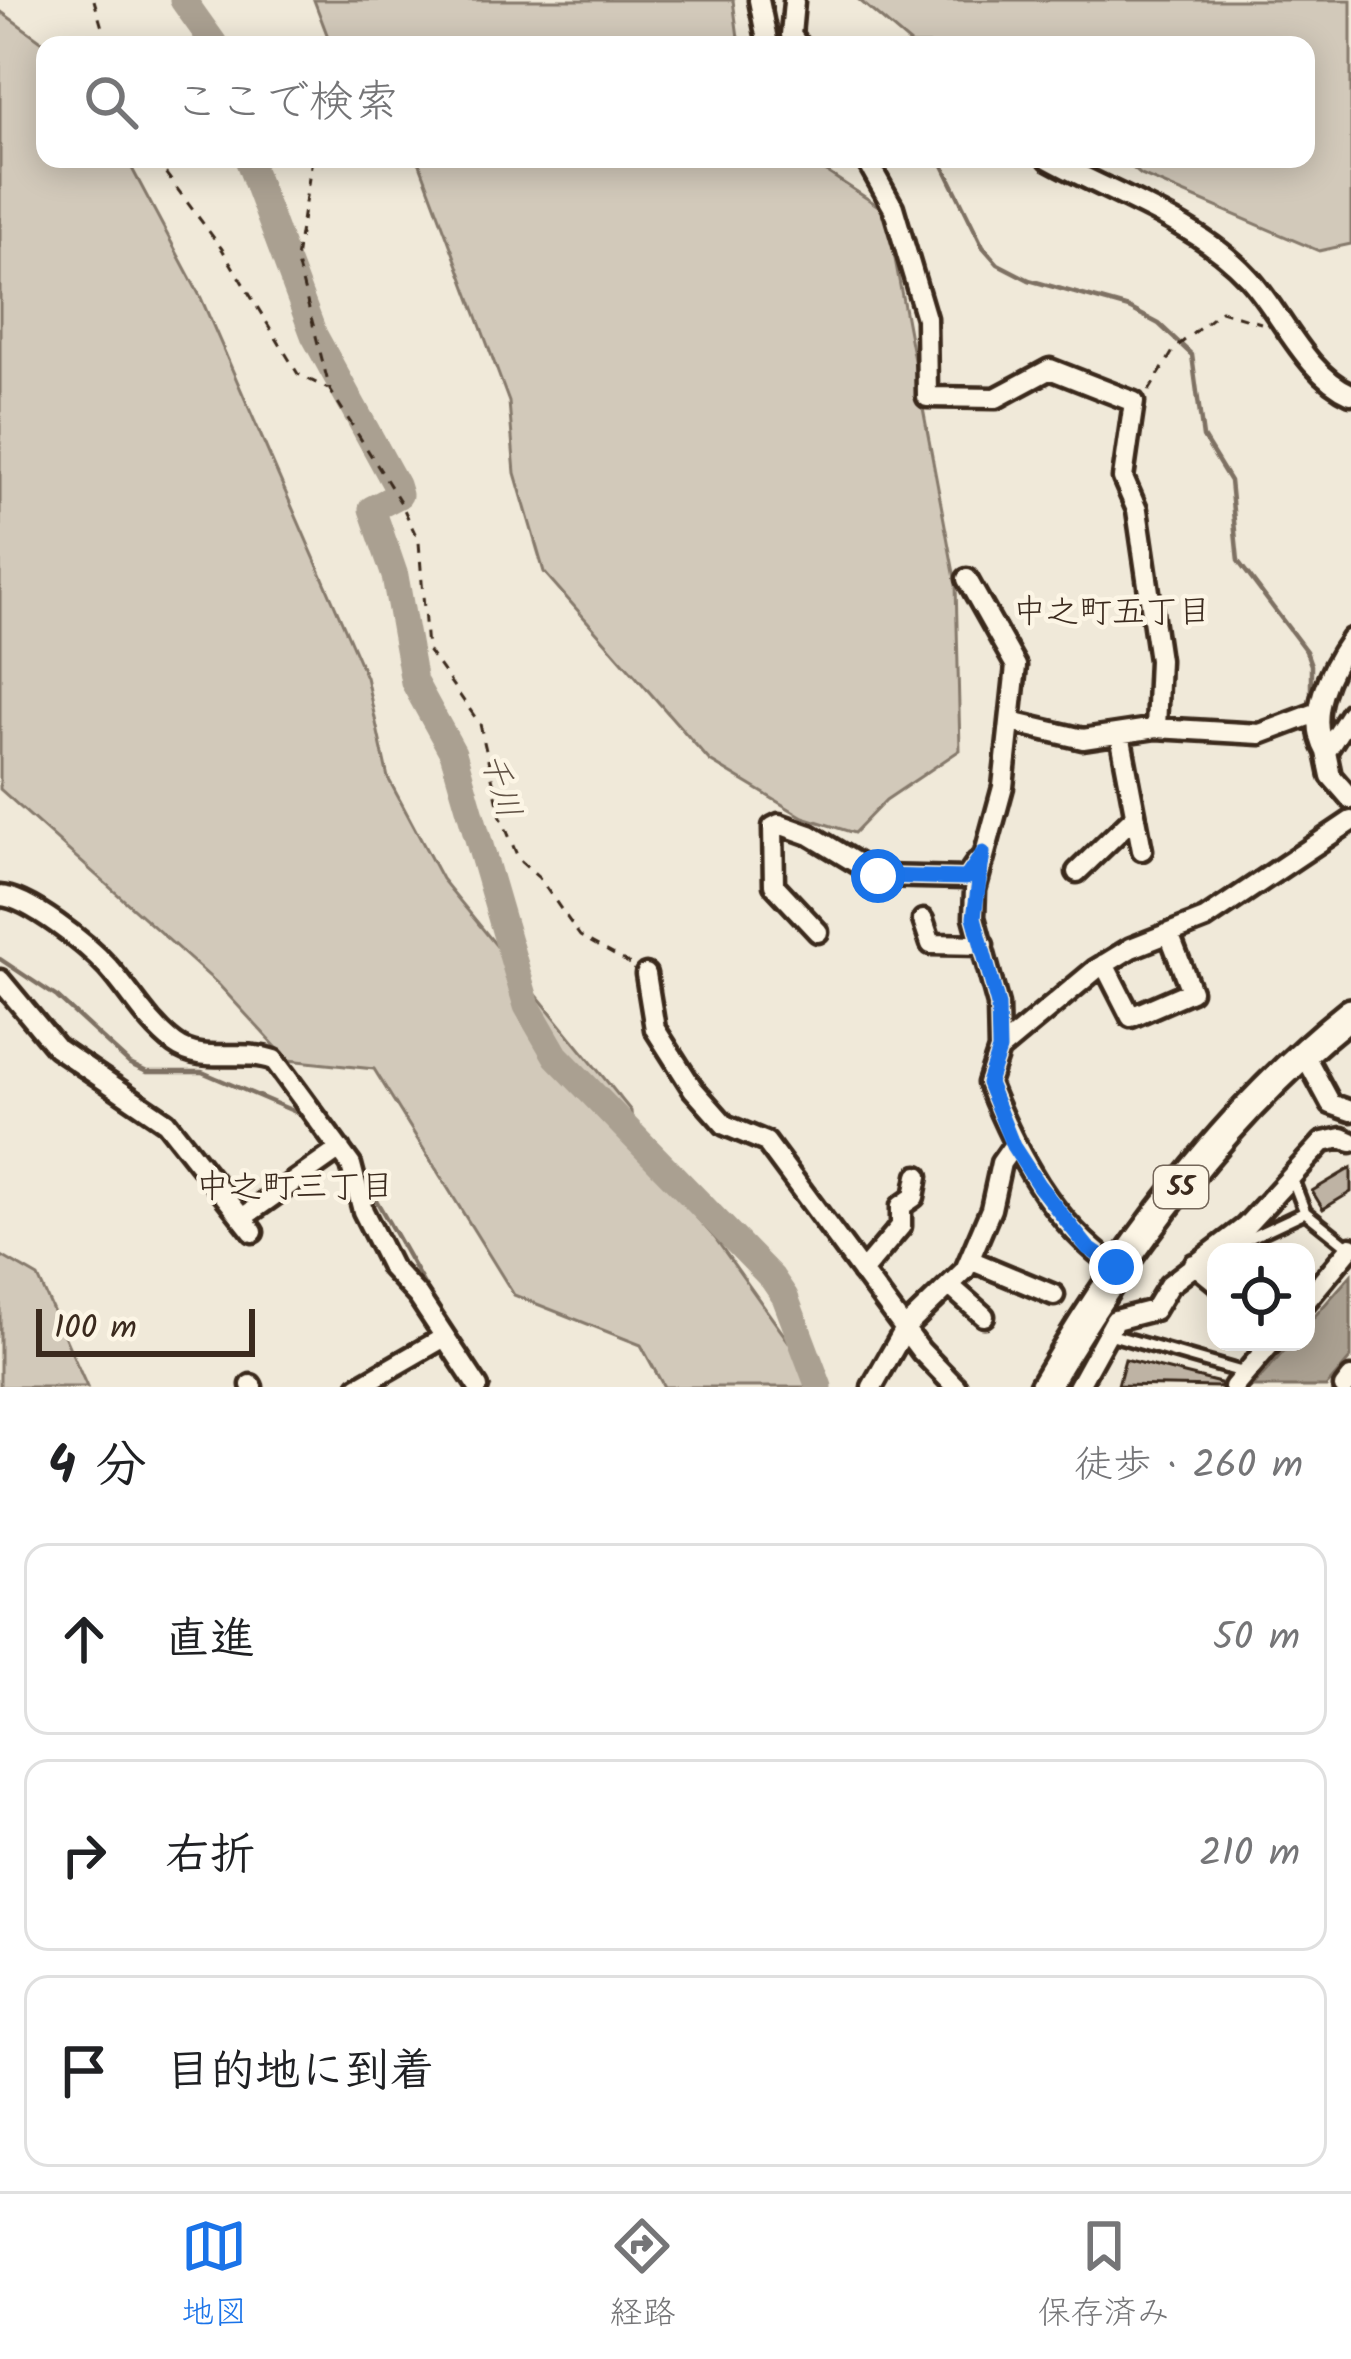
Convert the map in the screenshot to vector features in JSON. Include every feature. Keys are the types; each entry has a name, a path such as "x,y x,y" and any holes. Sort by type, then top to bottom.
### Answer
{"main road":[{"name":"55","path":"1044,1387 1116,1267 1303,1052 1351,1013"}],"street":[{"path":"759,0 766,36"},
{"path":"792,36 794,2"},
{"path":"871,168 893,207 926,317 927,397 996,398 1050,368 1134,402 1123,478 1137,510 1159,660 1156,728"},
{"path":"1067,168 1194,233 1247,276 1284,327 1351,394"},
{"path":"967,579 1016,666 1003,788 983,853 974,917 998,1005 999,1050 988,1083 1013,1146 1088,1248 1116,1267"},
{"path":"1351,638 1316,713 1316,734 1331,776 1351,799"},
{"path":"1011,722 1084,739 1156,728 1260,734 1316,713"},
{"path":"1325,752 1351,713"},
{"path":"1120,734 1142,850"},
{"path":"1077,872 1136,816"},
{"path":"999,1050 1104,964 1205,920 1351,821"},
{"path":"818,932 774,885 773,827 778,824 810,835 878,876 966,878 983,853"},
{"path":"0,896 26,902 110,968 145,1014 190,1053 257,1054 274,1060 340,1148 391,1267 418,1296 464,1383"},
{"path":"922,920 931,944 983,945"},
{"path":"1104,964 1131,1017 1191,991 1170,936"},
{"path":"646,974 647,1009 669,1057 725,1125 766,1142 862,1272 956,1387"},
{"path":"0,980 56,1047 166,1122 248,1225 340,1148"},
{"path":"1303,1052 1331,1104 1351,1111"},
{"path":"1078,1387 1115,1320 1154,1310 1168,1285 1245,1227 1323,1142 1351,1142"},
{"path":"872,1387 906,1328 970,1260 991,1209 1001,1163 1013,1146"},
{"path":"862,1272 901,1226 901,1206 914,1197 918,1176"},
{"path":"1315,1290 1351,1248"},
{"path":"970,1260 1054,1295"},
{"path":"1194,1264 1207,1275"},
{"path":"950,1286 984,1316"},
{"path":"363,1386 443,1338"},
{"path":"1239,1380 1264,1351"},
{"path":"1344,1387 1351,1378"}],"lane":[{"path":"1292,1176 1305,1212 1351,1248"},
{"path":"1239,1243 1305,1212"},
{"path":"1194,1264 1207,1258"},
{"path":"1108,1334 1239,1380"}],"path":[{"path":"94,0 104,36"},
{"path":"162,168 222,249 298,374 330,390"},
{"path":"311,168 296,259 316,317 330,390 411,520 422,569 423,637 480,724 508,840 580,936 646,974"},
{"path":"1134,402 1153,388 1175,348 1221,311 1234,311 1280,331 1284,327"}],"shaded area":[{"path":"314,0 733,0 738,36 328,36"},
{"path":"859,0 1351,0 1351,244 1319,251 1133,168 1315,168 1315,36 901,36"},
{"path":"0,11 36,37 36,168 132,168 201,298 366,677 388,778 442,879 631,1111 634,1147 715,1238 821,1387 664,1387 641,1345 514,1295 374,1069 288,1060 219,985 0,789"},
{"path":"421,168 821,168 886,211 956,584 960,750 886,800 854,833 803,817 710,761 544,572 515,473 509,402"},
{"path":"0,1255 38,1277 87,1387 0,1387"},
{"path":"1351,1275 1351,1358 1326,1387 1252,1387 1284,1351 1315,1351 1315,1316"}],"building":[{"path":"1351,1168 1351,1192 1323,1209 1312,1191"},
{"path":"1125,1359 1220,1383 1220,1387 1118,1385"}],"waterway":[{"name":"千川","path":"183,0 209,36"},
{"path":"800,17 804,36"},
{"name":"千川","path":"251,168 314,335 396,485 399,495 372,509 395,576 414,682 453,753 527,1006 556,1056 772,1278 785,1297 819,1387"},
{"path":"944,168 983,247 998,264 1029,280 1129,308 1159,324 1192,355 1203,437 1230,481 1238,561 1306,651 1311,665 1311,709"},
{"path":"1311,732 1320,767"},
{"path":"1323,778 1351,815"},
{"path":"0,959 57,997 130,1064 147,1072 202,1072 305,1116"},
{"path":"363,1177 439,1311 490,1387"}],"district":[{"name":"中之町五丁目","path":"1112,613"},
{"name":"中之町三丁目","path":"295,1188"}],"route":[{"path":"878,876 966,878 983,853 974,917 998,1005 999,1050 988,1083 1013,1146 1039,1186 1088,1248 1116,1267"}]}
